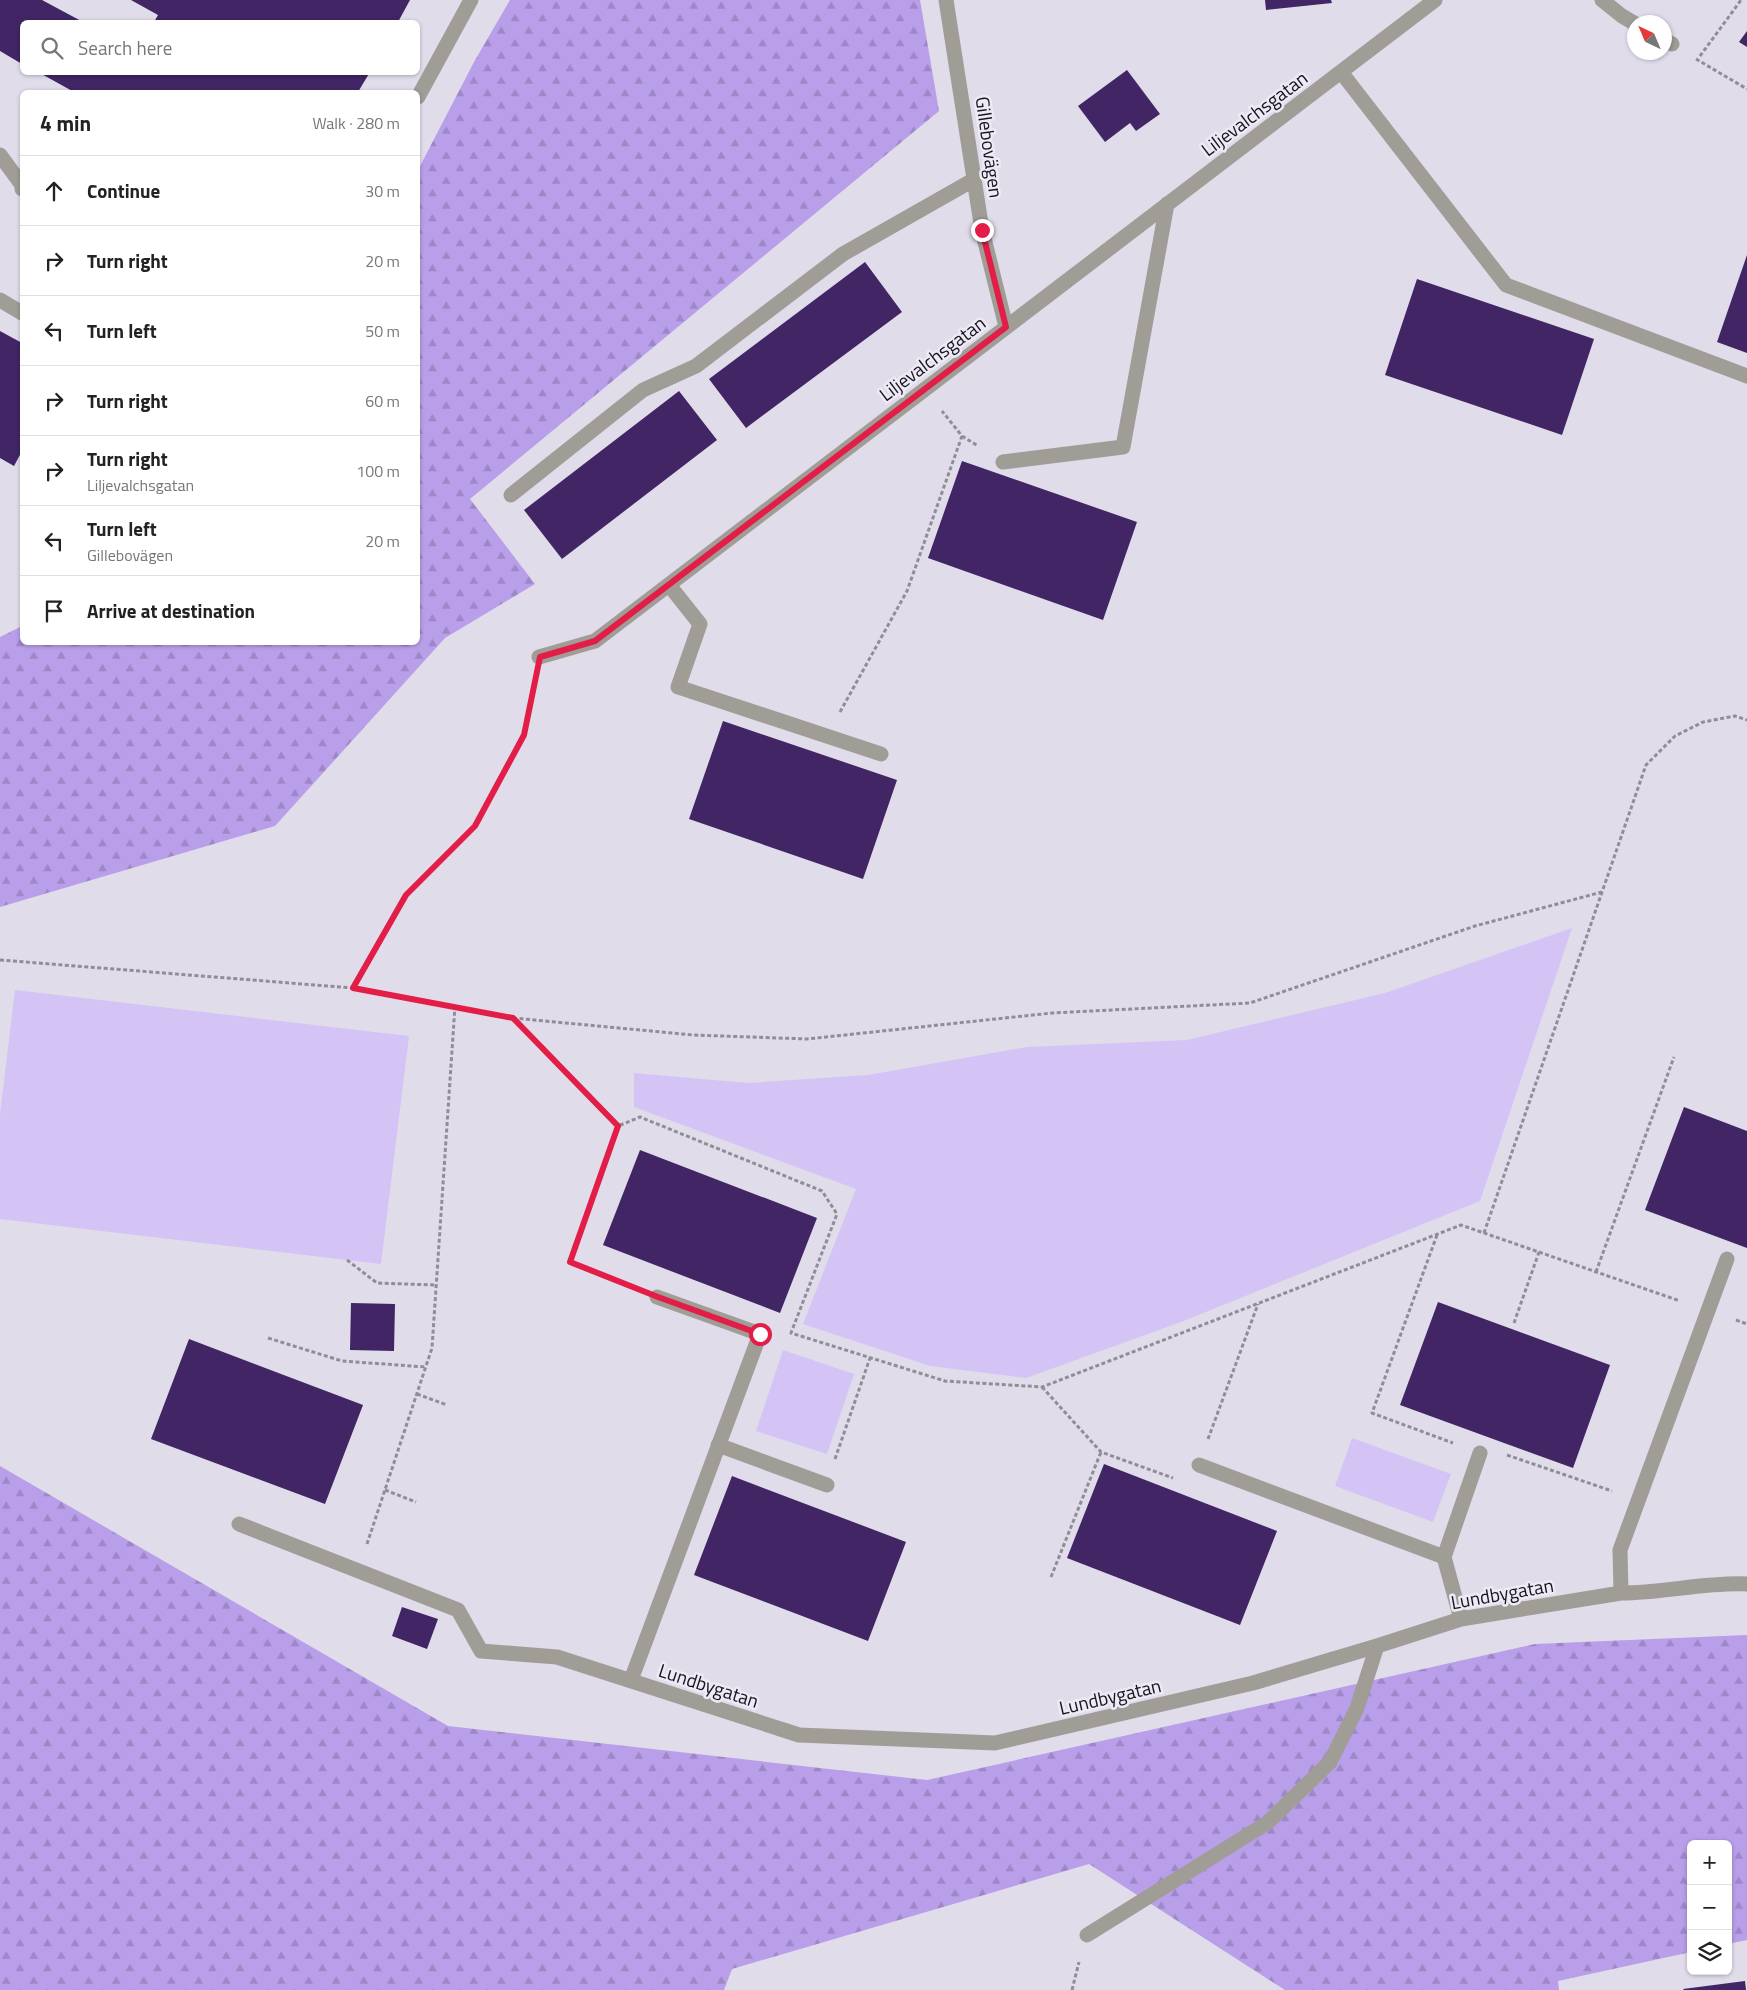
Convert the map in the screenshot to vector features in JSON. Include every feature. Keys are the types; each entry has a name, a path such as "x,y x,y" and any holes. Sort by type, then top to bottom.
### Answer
{"street":[{"path":"420,93 471,0"},
{"name":"Gillebovägen","path":"946,0 982,230 1006,327"},
{"name":"Liljevalchsgatan","path":"540,657 595,641 1435,0"},
{"path":"1602,0 1627,19"},
{"path":"1341,72 1506,285 1747,376"},
{"path":"0,155 20,182"},
{"path":"511,495 643,390 696,366 843,254 975,179"},
{"path":"1003,462 1123,447 1167,204"},
{"path":"0,300 20,312"},
{"path":"669,585 700,624 678,687 881,754"},
{"path":"1621,1593 1620,1550 1727,1260"},
{"path":"631,1680 760,1334 658,1297"},
{"path":"718,1445 827,1485"},
{"path":"1461,1619 1444,1557 1480,1453"},
{"path":"1199,1465 1444,1557"},
{"path":"239,1524 358,1571"},
{"name":"Lundbygatan","path":"358,1571 458,1610 481,1651 557,1657 799,1735 995,1743 1253,1682 1461,1619 1621,1593 1641,1593 1723,1583 1747,1584"},
{"path":"1086,1935 1267,1823 1330,1762 1357,1708 1377,1646"}],"path":[{"path":"1697,59 1741,0"},
{"path":"1672,44 1747,90"},
{"path":"827,736 907,591 962,436 925,389"},
{"path":"353,988 406,895 475,826 524,735 540,657"},
{"path":"1484,1233 1646,765 1675,736 1703,722 1735,716 1747,720"},
{"path":"0,960 353,988 513,1018 692,1035 807,1039 1052,1013 1250,1003 1475,926 1602,892"},
{"path":"358,1571 432,1348 455,1006"},
{"path":"513,1018 618,1126"},
{"path":"1596,1272 1674,1057"},
{"path":"658,1297 570,1262 618,1126 640,1117 822,1191 837,1214 792,1334 946,1381 1042,1387 1461,1225 1747,1324"},
{"path":"1437,1234 1372,1413 1480,1453 1502,1453 1637,1500"},
{"path":"1514,1323 1539,1252"},
{"path":"347,1260 377,1283 435,1285"},
{"path":"1042,1387 1102,1452 1172,1479 1199,1465 1258,1304"},
{"path":"268,1338 342,1361 426,1367"},
{"path":"827,1485 870,1358"},
{"path":"417,1394 447,1405"},
{"path":"1051,1577 1102,1452"},
{"path":"385,1490 416,1502"}],"shaded area":[{"path":"1572,928 1480,1201 1181,1322 1026,1378 930,1366 803,1324 856,1189 634,1107 634,1073 748,1083 868,1075 1027,1047 1187,1040 1385,993"},
{"path":"15,990 409,1036 381,1264 0,1219 0,1114"},
{"path":"783,1350 854,1374 827,1454 756,1431"},
{"path":"1352,1438 1451,1474 1433,1522 1335,1486"}],"green space":[{"path":"510,0 920,0 939,111 470,499 535,584 445,638 275,826 0,907 0,637 20,627 20,645 420,645 420,166 474,62"},
{"path":"0,1466 448,1726 927,1780 1535,1644 1747,1635 1747,1940 1732,1943 1732,1840 1687,1840 1687,1953 1558,1981 1559,1990 1285,1990 1089,1864 732,1969 724,1990 0,1990"}],"building":[{"path":"0,0 42,0 79,20 20,20 20,63 0,51"},
{"path":"131,0 410,0 399,20 155,20 158,15"},
{"path":"1265,0 1331,0 1332,3 1266,10"},
{"path":"1747,31 1747,47 1739,42"},
{"path":"1127,70 1160,114 1136,131 1130,123 1105,142 1078,106"},
{"path":"43,75 368,75 359,90 70,90"},
{"path":"1747,255 1747,353 1717,342"},
{"path":"865,262 902,312 746,428 709,379"},
{"path":"1417,279 1594,339 1562,435 1385,375"},
{"path":"0,331 20,342 20,455 14,466 0,458"},
{"path":"679,391 717,440 562,559 524,510"},
{"path":"962,461 1137,522 1103,620 928,558"},
{"path":"723,721 897,780 863,879 689,819"},
{"path":"1684,1107 1747,1131 1747,1248 1645,1210"},
{"path":"640,1150 817,1218 780,1313 603,1245"},
{"path":"1438,1302 1610,1365 1573,1468 1400,1405"},
{"path":"351,1303 395,1304 394,1351 350,1350"},
{"path":"189,1339 363,1405 325,1504 151,1439"},
{"path":"1104,1464 1277,1531 1240,1625 1067,1558"},
{"path":"732,1476 906,1542 868,1641 694,1575"},
{"path":"402,1607 438,1619 427,1649 392,1636"},
{"path":"1745,1981 1746,1990 1683,1989"}],"route":[{"path":"760,1334 658,1297 570,1262 618,1126 513,1018 353,988 406,895 475,826 524,735 540,657 595,641 1006,327 982,230"}]}
